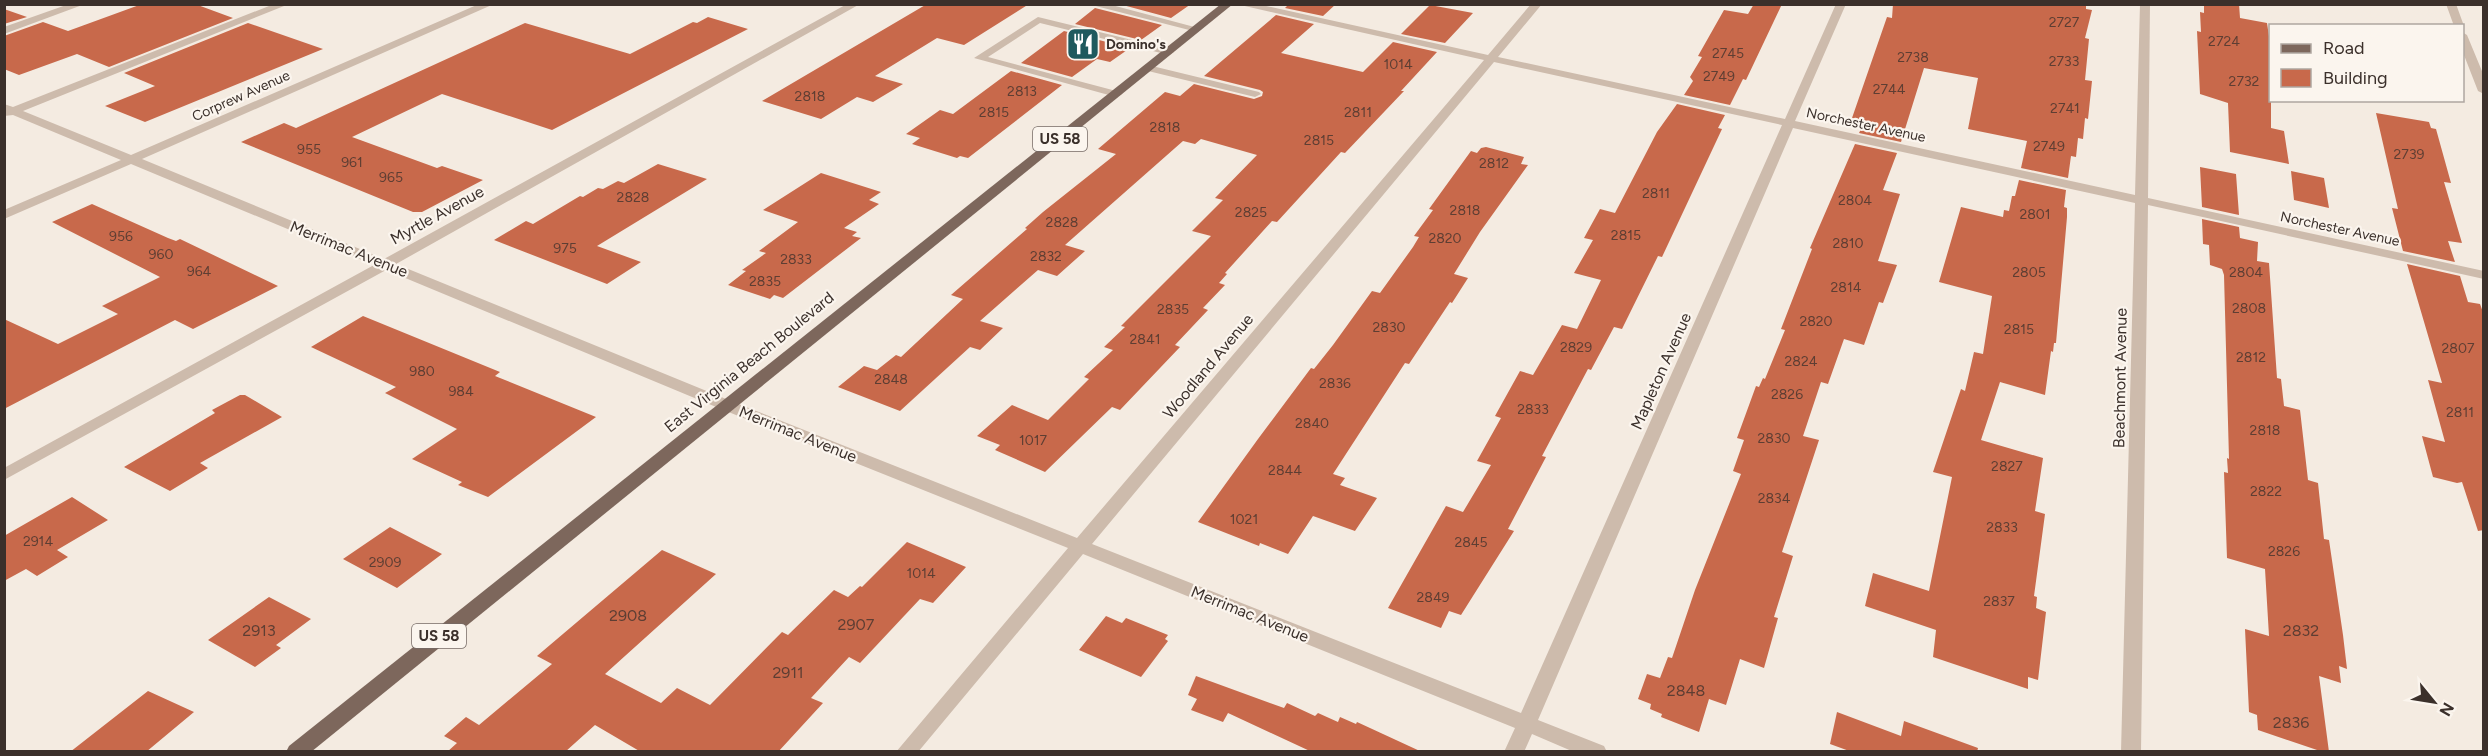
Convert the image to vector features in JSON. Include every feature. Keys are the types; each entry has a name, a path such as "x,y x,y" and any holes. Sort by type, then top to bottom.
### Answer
{"main road":[{"name":"East Virginia Beach Boulevard","path":"296,752 1228,4"}],"street":[{"path":"7,110 284,4"},
{"name":"Corprew Avenue","path":"4,215 489,4"},
{"name":"Myrtle Avenue","path":"4,475 855,4"},
{"path":"1092,4 1197,29"},
{"name":"Norchester Avenue","path":"1241,4 2484,275"},
{"name":"Woodland Avenue","path":"906,752 1537,4"},
{"name":"Mapleton Avenue","path":"1514,752 1841,4"},
{"name":"Beachmont Avenue","path":"2131,752 2145,4"},
{"path":"2451,4 2458,24"},
{"path":"4,31 74,5"},
{"path":"1116,94 979,58 1038,20 1169,51"},
{"path":"2464,38 2484,91"},
{"path":"1148,68 1255,94"},
{"name":"Merrimac Avenue","path":"7,110 726,405 1597,752"}],"building":[{"path":"142,4 195,4 233,18 109,67 77,54 19,75 4,69 4,36 43,22 68,31"},
{"path":"927,4 1029,4 964,45 937,38 875,76 903,84 873,102 857,97 821,119 762,101"},
{"path":"1119,4 1191,4 1171,18"},
{"path":"1289,4 1336,4 1323,16 1285,8"},
{"path":"1754,4 1782,4 1746,80 1743,79 1730,105 1684,95 1693,81 1690,77 1702,57 1698,56 1724,10 1748,14"},
{"path":"1893,4 2086,4 2086,9 2092,10 2085,38 2089,39 2085,80 2092,81 2088,119 2085,118 2083,139 2078,138 2076,157 2071,156 2068,178 2021,168 2027,141 1968,129 1978,78 1924,68 1901,142 1859,133 1865,121 1852,118 1887,17 1892,18"},
{"path":"2204,4 2239,4 2240,18 2267,23 2271,128 2284,131 2289,164 2230,152 2228,103 2200,94 2197,31 2201,32 2200,12 2204,13"},
{"path":"1430,5 1473,13 1445,43 1401,34"},
{"path":"1095,8 1162,25 1141,40 1075,24"},
{"path":"4,9 27,17 4,24"},
{"path":"1276,15 1314,24 1281,53 1363,72 1393,42 1437,52 1401,91 1404,91 1345,153 1341,152 1277,222 1272,221 1225,273 1227,274 1219,283 1225,285 1203,308 1208,310 1175,345 1180,347 1120,410 1112,407 1045,472 995,450 1000,445 977,436 1012,405 1048,420 1089,379 1084,377 1113,350 1104,347 1125,327 1121,326 1211,236 1192,231 1223,200 1215,198 1257,155 1201,139 1195,144 1183,141 1065,245 1085,251 1057,276 1038,270 980,321 1003,328 980,350 970,347 900,411 838,387 864,366 877,370 896,355 901,357 963,299 951,295 1027,229 1025,228 1043,212 1116,154 1098,149 1165,92 1180,96 1194,84 1254,99 1262,96 1263,92 1260,90 1204,76"},
{"path":"708,17 748,29 552,130 442,94 352,137 437,168 442,166 483,180 422,212 413,212 241,142 284,123 296,128 525,23 630,54 693,22 697,23"},
{"path":"248,23 323,49 145,122 105,106 155,86 124,73"},
{"path":"1064,31 1130,48 1110,62 1097,59 1072,77 1021,63"},
{"path":"1011,71 1062,85 968,158 960,156 957,158 912,144 920,138 906,134 940,110 953,114"},
{"path":"1677,104 1725,115 1718,128 1722,129 1662,257 1658,256 1622,329 1614,327 1591,370 1588,369 1542,456 1546,457 1508,529 1514,531 1461,615 1449,611 1441,628 1388,608 1446,506 1463,512 1491,465 1477,461 1501,418 1495,416 1520,371 1533,375 1562,325 1577,329 1601,280 1574,273 1593,240 1584,238 1600,209 1615,213 1657,132"},
{"path":"2376,113 2429,122 2431,128 2436,129 2451,183 2444,182 2462,243 2448,241 2455,262 2403,251 2392,208 2398,209"},
{"path":"1855,144 1897,153 1883,190 1900,194 1878,261 1897,265 1883,303 1879,302 1864,345 1844,339 1828,384 1821,382 1803,436 1819,440 1782,552 1793,556 1774,617 1778,618 1764,668 1740,659 1726,705 1709,699 1699,732 1661,717 1662,714 1650,709 1651,704 1638,699 1647,674 1660,678 1668,657 1672,658 1695,590 1741,474 1733,471 1744,440 1737,438 1756,386 1759,387 1763,378 1765,379 1785,330 1781,329 1812,249 1810,248"},
{"path":"1486,147 1524,157 1521,164 1528,165 1480,232 1454,274 1468,278 1409,364 1405,363 1333,474 1345,478 1340,485 1377,498 1355,531 1313,516 1288,554 1260,543 1259,546 1198,522 1311,368 1314,369 1372,291 1380,293 1419,237 1414,236 1433,210 1429,209 1471,151 1477,153 1481,148"},
{"path":"658,164 707,179 597,246 641,262 607,284 494,240 526,221 533,224 580,196 583,197 598,188 603,189 618,181 624,183"},
{"path":"2200,167 2236,174 2239,215 2202,207"},
{"path":"2291,171 2324,178 2329,208 2294,200"},
{"path":"821,173 881,192 869,200 879,204 844,228 857,232 852,236 861,238 783,298 774,295 770,299 728,285 746,271 742,270 766,253 759,251 798,222 763,210"},
{"path":"2019,180 2066,190 2064,207 2067,208 2056,343 2054,343 2053,352 2051,351 2045,395 2000,382 1981,440 2043,458 2035,511 2045,514 2034,596 2037,597 2036,608 2046,612 2038,680 2028,677 2028,689 1933,657 1936,630 1865,606 1873,573 1929,591 1952,477 1933,472 1961,389 1965,391 1974,352 1983,354 1992,296 1939,282 1961,207 2003,217 2004,210 2009,211"},
{"path":"92,204 168,238 176,241 180,239 278,286 193,329 175,320 4,409 4,319 58,344 118,314 102,306 160,277 52,222"},
{"path":"2202,219 2239,227 2240,238 2258,242 2257,261 2269,263 2277,378 2281,379 2284,406 2300,410 2308,480 2318,483 2324,539 2329,540 2343,635 2347,669 2339,666 2341,683 2319,676 2329,752 2258,730 2257,715 2249,712 2245,629 2269,636 2265,569 2227,558 2224,472 2228,473 2227,458 2229,459 2224,275 2222,269 2210,265 2209,245 2203,244"},
{"path":"2407,264 2460,276 2468,302 2480,304 2484,315 2484,530 2478,531 2462,482 2457,483 2433,477 2422,436 2445,442 2428,380 2442,383"},
{"path":"363,316 500,372 495,376 596,417 488,497 458,485 462,482 412,459 457,429 385,393 396,387 311,347"},
{"path":"240,395 245,395 282,417 200,463 208,468 170,491 124,467 215,413 212,410"},
{"path":"72,497 108,520 57,550 68,557 37,576 26,569 4,581 4,536"},
{"path":"390,527 442,554 397,588 343,559"},
{"path":"907,542 966,567 933,603 920,599 860,663 849,657 811,698 823,703 778,752 641,752 595,725 565,752 447,752 457,743 444,736 466,717 479,725 552,664 537,656 662,550 716,574 605,674 661,703 677,688 710,705 782,632 788,635 834,590 848,597 860,586 862,587"},
{"path":"269,597 311,619 276,645 281,648 255,667 208,640"},
{"path":"1106,616 1122,623 1126,618 1168,635 1165,639 1168,641 1141,677 1079,650"},
{"path":"1196,676 1284,708 1287,703 1315,716 1318,713 1338,722 1340,717 1356,724 1357,722 1422,752 1312,752 1228,713 1223,722 1191,710 1197,699 1188,695"},
{"path":"148,691 194,712 146,752 70,752"},
{"path":"1837,712 1901,736 1904,721 1978,748 1977,752 1852,752 1830,744"}],"place":[{"name":"Domino's","path":"1083,44"}]}
